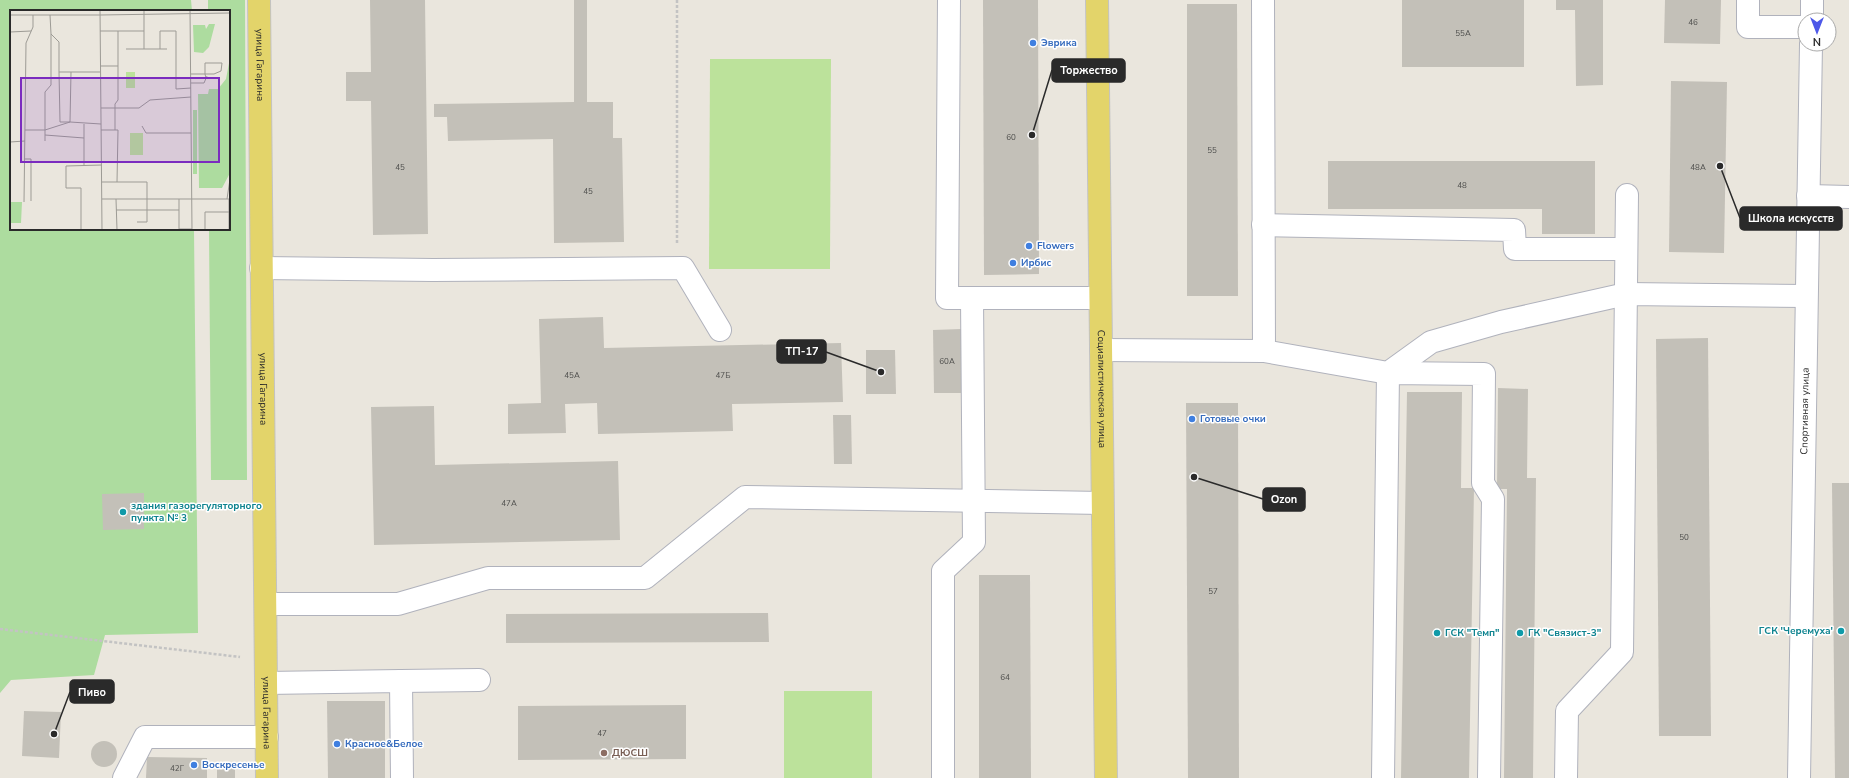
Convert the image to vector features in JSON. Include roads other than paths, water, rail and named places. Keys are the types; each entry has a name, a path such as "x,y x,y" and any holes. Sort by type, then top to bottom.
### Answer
{"main road":[{"name":"улица Гагарина","path":"259,0 268,778"},
{"name":"Социалистическая улица","path":"1097,0 1106,778"}],"street":[{"path":"949,0 947,298 1100,298"},
{"path":"1263,0 1264,351"},
{"path":"1748,0 1748,27 1797,27"},
{"path":"1812,0 1812,12"},
{"name":"Спортивная улица","path":"1799,778 1811,52"},
{"path":"1566,778 1566,711 1622,652 1626,195"},
{"path":"1808,196 1849,197"},
{"path":"1263,225 1514,230 1515,249 1626,249"},
{"path":"261,268 433,270 683,268 720,330"},
{"path":"1388,373 1431,342 1501,322 1626,294 1806,296"},
{"path":"943,778 943,571 974,542 972,298"},
{"path":"1101,350 1264,351 1388,373 1484,374 1483,483 1494,499 1489,778"},
{"path":"1383,778 1388,373"},
{"path":"266,604 398,604 488,578 645,578 745,497 1102,503"},
{"path":"266,683 479,680"},
{"path":"401,681 402,778"},
{"path":"124,778 145,737 267,737"}],"place":[{"name":"Эврика","path":"1033,43"},
{"name":"Торжество","path":"1032,135"},
{"name":"Школа искусств","path":"1720,166"},
{"name":"Flowers","path":"1029,246"},
{"name":"Ирбис","path":"1013,263"},
{"name":"ТП-17","path":"881,372"},
{"name":"Готовые очки","path":"1192,419"},
{"name":"Ozon","path":"1194,477"},
{"name":"здания газорегуляторного пункта № 3","path":"123,512"},
{"name":"ГСК 'Черемуха'","path":"1841,631"},
{"name":"ГСК \"Темп\"","path":"1437,633"},
{"name":"ГК \"Связист-3\"","path":"1520,633"},
{"name":"Пиво","path":"54,734"},
{"name":"Красное&Белое","path":"337,744"},
{"name":"ДЮСШ","path":"604,753"},
{"name":"Воскресенье","path":"194,765"}]}
